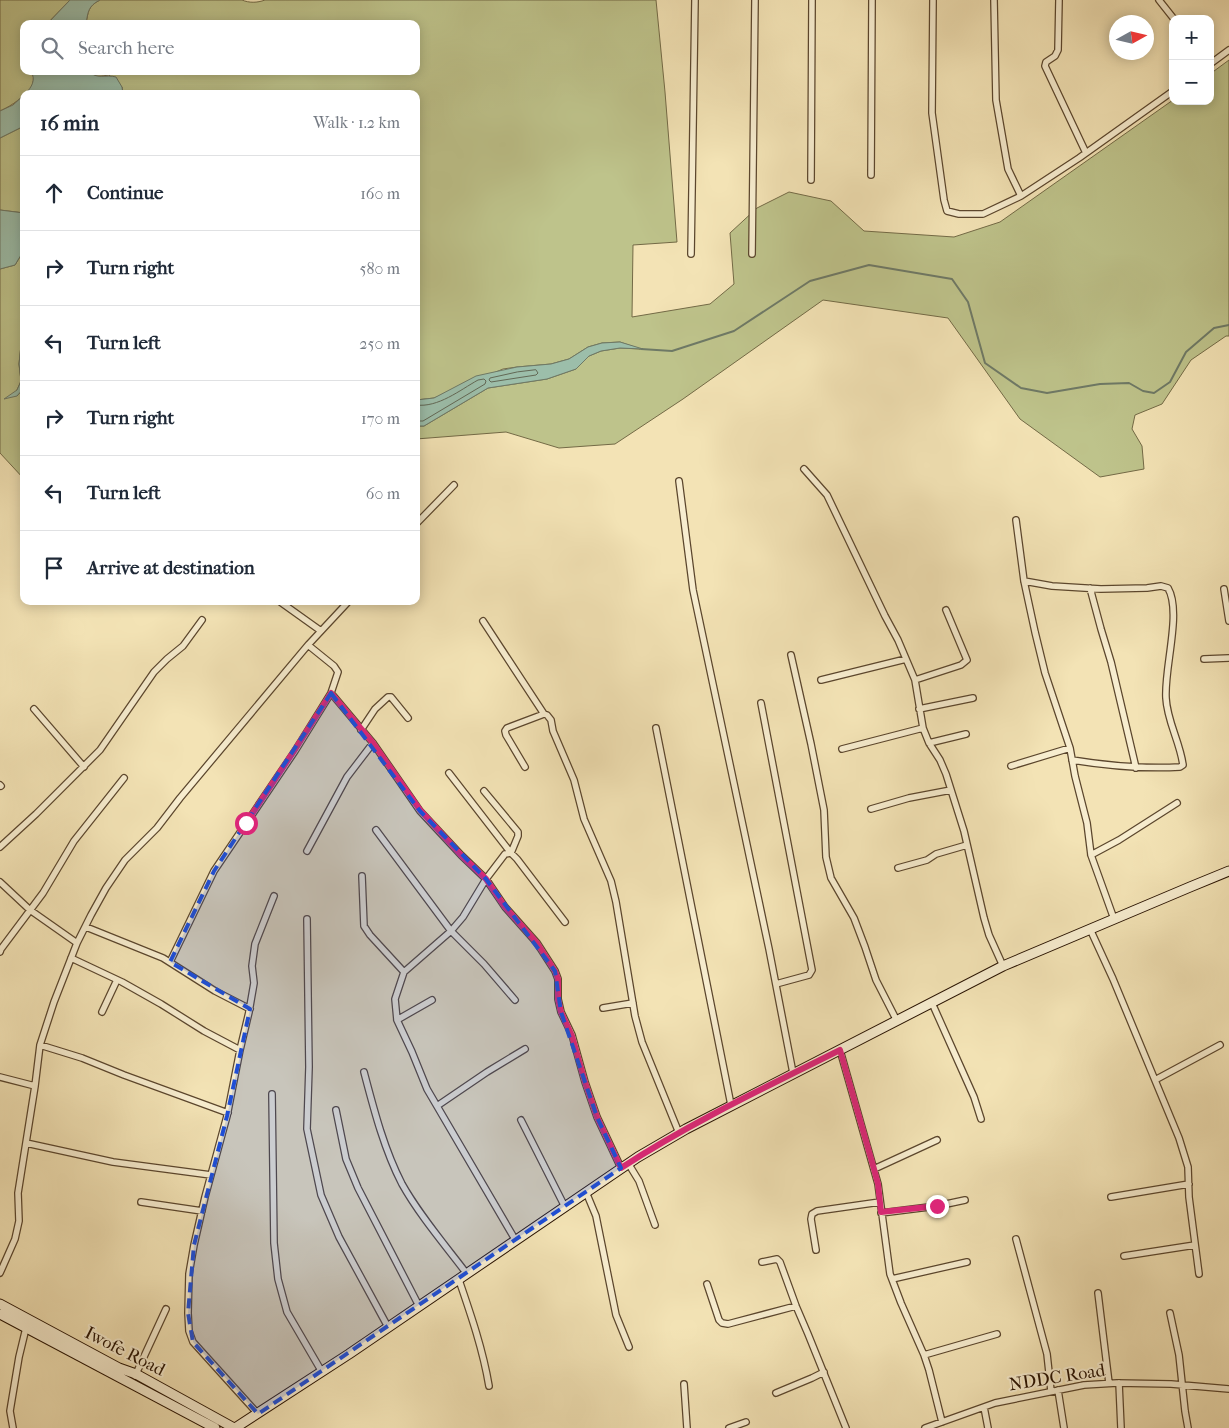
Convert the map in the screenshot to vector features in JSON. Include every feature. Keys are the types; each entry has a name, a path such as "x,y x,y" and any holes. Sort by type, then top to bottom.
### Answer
{"street":[{"path":"691,254 694,0"},
{"path":"752,254 755,0"},
{"path":"811,180 812,0"},
{"path":"871,175 872,0"},
{"path":"933,0 932,113 947,210 959,214 983,214 1021,196 1086,153 1169,94"},
{"path":"994,0 996,100 1008,169 1021,196"},
{"path":"1058,0 1058,50 1056,56 1046,62 1045,66 1086,153"},
{"path":"1159,0 1171,15"},
{"path":"1214,61 1229,50"},
{"path":"804,469 827,495 898,640 915,680 924,728 929,743 940,760 951,790 967,845 989,935 1003,966"},
{"path":"679,481 693,590 793,1073"},
{"path":"420,520 454,485"},
{"path":"1016,520 1024,581 1045,673 1070,748 1087,823 1091,855 1114,918"},
{"path":"1024,581 1052,586 1090,588 1160,586 1168,588 1172,595 1173,618 1166,681 1166,699 1171,726 1183,765 1180,767 1154,769 1112,766 1072,760"},
{"path":"1090,588 1111,662 1136,768"},
{"path":"1224,589 1229,621"},
{"path":"285,605 321,631"},
{"path":"0,1273 16,1239 19,1221 18,1193 40,1045 54,1002 77,943 91,915 125,860 157,828 308,645 345,605"},
{"path":"915,680 961,665 967,660 946,610"},
{"path":"0,847 100,750 154,672 183,646 202,620"},
{"path":"483,621 544,714 551,720 553,731 574,780 584,820 611,881 633,1004 642,1042 679,1133"},
{"path":"170,962 214,871 331,693 338,672 334,666 308,645"},
{"path":"791,655 824,810 826,857 831,878 854,918 876,980 897,1021"},
{"path":"1204,659 1229,658"},
{"path":"821,680 906,659"},
{"path":"331,693 373,743 420,810 486,879 505,907 537,943 555,971 558,979 558,999 561,1012 572,1036 597,1117 625,1166 639,1181 654,1225"},
{"path":"362,730 375,709 388,697 408,718"},
{"path":"919,708 973,698"},
{"path":"761,704 812,970 808,975 776,984"},
{"path":"34,709 84,767"},
{"path":"525,767 506,736 505,731 507,728 544,714"},
{"path":"656,728 731,1105"},
{"path":"842,749 924,728"},
{"path":"929,743 966,734"},
{"path":"307,851 347,777 373,743"},
{"path":"1011,766 1070,748"},
{"path":"449,773 565,922"},
{"path":"0,952 43,893 74,841 124,778"},
{"path":"871,808 951,790"},
{"path":"484,791 518,832 518,836 511,852 505,854 486,879 463,917 451,931 404,972 395,999 398,1020 427,1090 516,1241"},
{"path":"1091,855 1119,840 1177,803"},
{"path":"376,830 451,931 484,964 514,1000"},
{"path":"898,868 927,860 936,854 967,845"},
{"path":"234,1428 322,1372 625,1166 679,1133 1003,966 1229,871"},
{"path":"362,876 364,926 404,972"},
{"path":"0,882 30,910 77,943"},
{"path":"258,1414 194,1342 189,1331 188,1313 194,1245 228,1112 250,1009 254,983 252,966 254,944 274,896"},
{"path":"307,919 309,1067 307,1130 321,1194 339,1237 388,1327"},
{"path":"86,927 170,962 215,991 250,1009"},
{"path":"1090,929 1179,1138 1188,1167 1199,1274"},
{"path":"72,958 161,1004 204,1031 240,1050"},
{"path":"102,1012 117,980"},
{"path":"398,1020 432,1000"},
{"path":"603,1008 633,1004"},
{"path":"932,1004 974,1097 981,1119"},
{"path":"40,1045 82,1058 228,1112"},
{"path":"1155,1080 1220,1045"},
{"path":"437,1106 525,1049"},
{"path":"840,1050 874,1169 890,1274 924,1355 942,1422"},
{"path":"364,1072 377,1121 402,1184 429,1226 467,1274"},
{"path":"0,1076 35,1086"},
{"path":"272,1094 274,1242 278,1279 287,1312 322,1372"},
{"path":"336,1110 346,1159 358,1188 420,1306"},
{"path":"521,1120 565,1207"},
{"path":"874,1169 937,1140"},
{"path":"26,1143 113,1162 211,1175"},
{"path":"1111,1197 1189,1184"},
{"path":"586,1192 596,1216 616,1315 630,1347"},
{"path":"881,1212 937,1206 965,1200"},
{"path":"141,1202 202,1211"},
{"path":"816,1250 811,1219 812,1214 817,1211 880,1202"},
{"path":"1016,1239 1047,1354 1064,1428"},
{"path":"1124,1256 1195,1245"},
{"path":"762,1262 777,1258 846,1428"},
{"path":"892,1279 967,1262"},
{"path":"458,1280 474,1325 489,1386"},
{"path":"707,1284 719,1320 722,1323 728,1324 796,1306"},
{"path":"1098,1293 1109,1383"},
{"name":"Iwofe Road","path":"0,1304 119,1368 136,1374 234,1428"},
{"path":"130,1384 166,1309"},
{"path":"1170,1313 1179,1355 1188,1428"},
{"name":"Iwofe Road","path":"0,1314 215,1428"},
{"path":"13,1428 10,1411 26,1328"},
{"path":"924,1355 997,1334"},
{"path":"776,1393 824,1372"},
{"path":"1119,1383 1121,1428"},
{"name":"NDDC Road","path":"925,1428 984,1407 1024,1396 1084,1385 1119,1383 1229,1389"},
{"path":"684,1384 687,1428"},
{"path":"984,1407 988,1428"},
{"path":"729,1428 746,1422"}],"highlighted area":[{"path":"331,693 420,811 486,879 555,971 561,1012 597,1117 621,1168 258,1414 193,1342 188,1313 194,1245 227,1116 250,1009 170,962 214,871"}],"green space":[{"path":"0,0 70,0 51,20 20,20 20,75 33,75 32,88 30,90 20,90 20,99 0,111"},
{"path":"100,0 242,0 259,2 265,0 656,0 677,242 633,245 632,317 710,304 734,284 730,233 757,208 789,192 831,201 864,231 954,237 1000,222 1169,103 1169,105 1214,105 1214,71 1229,60 1229,336 1226,336 1191,360 1162,404 1135,415 1132,429 1142,446 1144,469 1100,477 1020,419 948,318 823,300 683,399 615,444 559,448 506,432 420,439 420,426 424,426 488,388 547,379 576,369 589,356 601,351 620,348 640,349 620,342 602,343 588,347 569,359 551,364 503,369 434,398 420,400 420,90 122,90 122,87 109,75 420,75 420,20 86,20 89,10"},
{"path":"20,128 20,212 0,210 0,138"},
{"path":"20,257 20,383 17,396 20,393 20,475 0,453 0,269 15,265"}],"water":[{"path":"70,0 100,0 89,10 86,20 51,20"},
{"path":"32,75 112,76 116,77 122,90 29,90 33,83"},
{"path":"20,99 20,128 0,138 0,111 13,105"},
{"path":"0,210 20,212 20,257 15,265 0,269"},
{"path":"620,342 643,349 620,348 601,351 589,356 576,369 547,379 488,388 424,426 420,426 420,400 434,398 476,376 517,367 551,364 569,359 588,347 602,343"},
{"path":"20,383 20,393 17,396 4,399 17,390"}],"waterway":[{"path":"641,349 672,351 734,331 810,281 869,265 952,279 968,302 985,363 1021,388 1047,393 1100,384 1129,383 1143,391 1154,393 1170,382 1186,352 1214,328 1229,325"}],"route":[{"path":"246,823 331,693 373,743 420,810 486,879 505,907 537,943 555,971 558,979 558,999 561,1012 572,1036 597,1117 621,1168 736,1102 840,1050 878,1184 881,1212 937,1206"}]}
